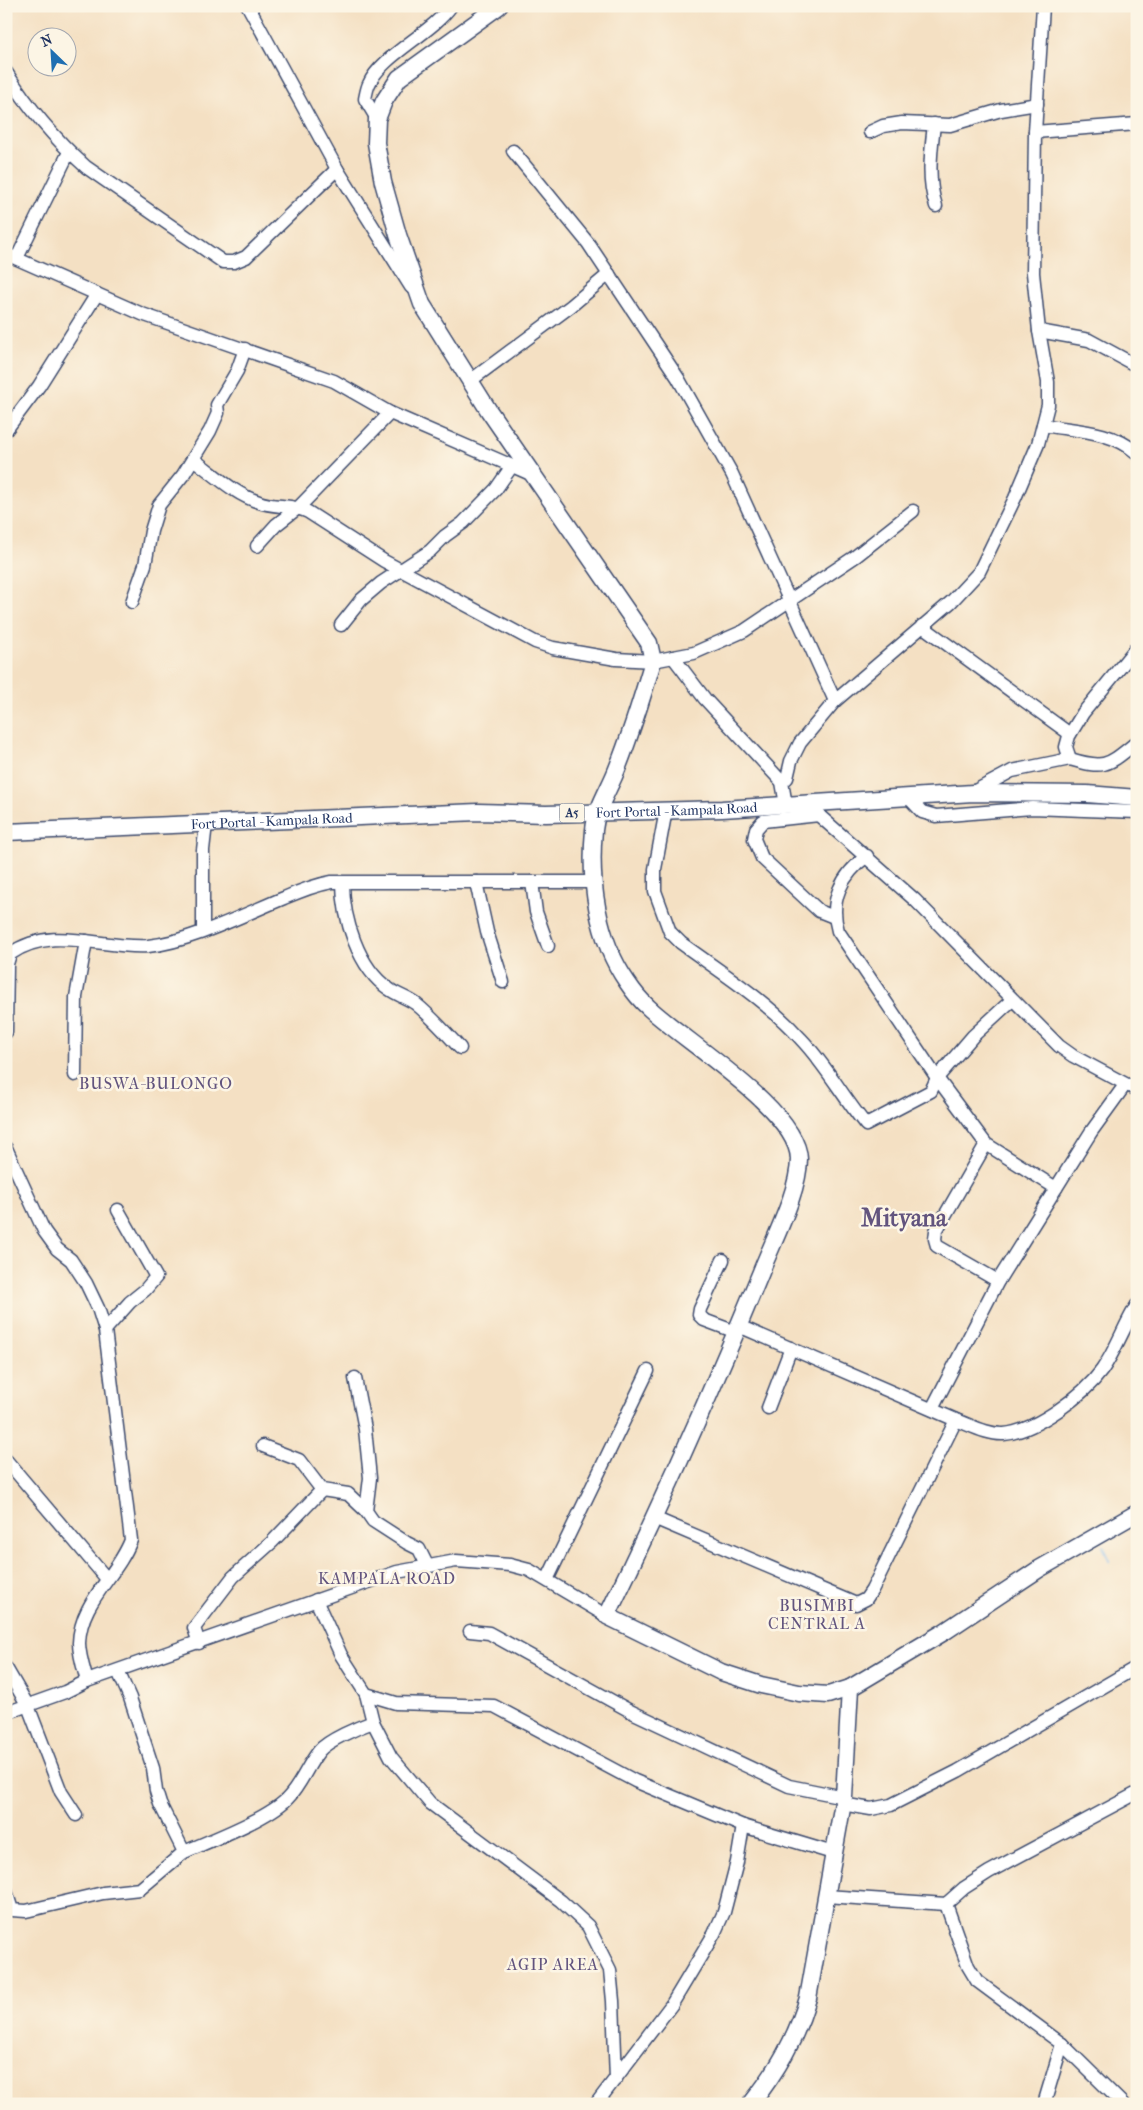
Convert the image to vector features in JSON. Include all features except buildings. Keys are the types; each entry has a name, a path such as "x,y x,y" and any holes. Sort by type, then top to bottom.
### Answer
{"main road":[{"path":"499,6 399,78 384,101 377,119 376,143 383,182 398,234 422,304 470,381 641,628 649,643 654,661 616,772 597,812 593,845 593,882 597,910 611,951 626,981 648,1008 736,1076 784,1124 795,1143 799,1158 788,1206 738,1329 654,1518 607,1616 721,1672 761,1685 828,1695 850,1688 944,1632 1039,1569 1137,1513"},
{"name":"Fort Portal - Kampala Road","path":"6,832 478,812 546,814 722,809 786,804 812,809 972,793 1087,794 1137,798"},
{"path":"751,2104 773,2076 788,2051 800,2026 808,1998 843,1800 850,1688"}],"street":[{"path":"248,6 337,170 422,304"},
{"path":"377,119 365,99 369,83 384,65 432,26 451,6"},
{"path":"782,782 787,778 791,761 800,743 834,701 951,602 979,572 1015,498 1038,444 1048,405 1048,382 1039,331 1033,273 1035,132 1043,6"},
{"path":"6,72 20,94 69,152 86,167 223,262 234,262 246,257 337,170"},
{"path":"870,132 884,126 902,123 950,125 1001,110 1037,104"},
{"path":"934,124 930,154 930,188 936,206"},
{"path":"1035,132 1137,124"},
{"path":"513,151 588,243 678,378 732,474 834,701"},
{"path":"69,152 12,256 142,314 334,381 390,413 535,476"},
{"path":"470,381 571,306 609,274"},
{"path":"6,430 39,386 97,294"},
{"path":"1039,331 1089,340 1137,366"},
{"path":"132,602 145,565 151,531 160,505 193,459 210,431 218,412 217,405 237,370 245,349"},
{"path":"256,546 276,525 299,507 390,413"},
{"path":"1043,425 1086,431 1115,439 1137,453"},
{"path":"193,459 235,490 256,501 272,506 299,507 384,561 536,642 553,648 616,659 654,661 673,657 694,652 744,631 856,556 913,511"},
{"path":"341,625 361,600 401,569 430,551 445,536 463,523 496,489 512,466"},
{"path":"922,626 1070,734"},
{"path":"1070,760 1066,747 1070,734 1087,708 1137,646"},
{"path":"673,657 704,700 782,782 786,804"},
{"path":"972,793 1012,771 1070,760 1098,766 1110,764 1137,742"},
{"path":"908,798 922,812 936,816 1032,808 1137,812"},
{"path":"834,917 819,911 762,858 754,839 756,829 763,821 812,809 915,900 1059,1046 1073,1056 1131,1087 1091,1132 998,1281 932,1409"},
{"path":"666,810 655,869 655,891 670,932 681,943 766,1006 800,1036 816,1055 844,1098 866,1125 931,1091 938,1078 973,1036 1012,1000"},
{"path":"203,931 203,850 206,824"},
{"path":"867,856 855,865 835,897 834,917 838,931 938,1078 986,1144 1056,1188"},
{"path":"476,882 487,932 503,982"},
{"path":"532,882 536,912 548,946"},
{"path":"6,1032 8,954 32,942 53,938 148,946 203,931 319,884 593,882"},
{"path":"343,883 343,897 356,946 366,965 389,989 416,1004 460,1048"},
{"path":"75,1075 76,997 86,941"},
{"path":"986,1144 936,1231 935,1239 937,1246 998,1281"},
{"path":"6,1148 44,1231 57,1249 71,1260 86,1283 98,1308 105,1330 131,1540 126,1554 90,1604 82,1621 79,1645 87,1682"},
{"path":"105,1330 156,1277 118,1210"},
{"path":"723,1260 700,1309 699,1315 704,1320 738,1329 791,1348 956,1420 988,1432 1002,1434 1022,1430 1039,1421 1088,1388 1103,1369 1137,1305"},
{"path":"768,1408 791,1348"},
{"path":"547,1580 648,1371"},
{"path":"356,1378 365,1429 370,1478 366,1511"},
{"path":"654,1518 856,1604 866,1599 872,1590 956,1420"},
{"path":"263,1446 299,1460 322,1490 348,1494 366,1511 373,1521 419,1549 427,1565"},
{"path":"6,1460 107,1579"},
{"path":"199,1642 194,1628 233,1577 272,1542 322,1490"},
{"path":"6,1713 87,1682 397,1572 456,1560 510,1565 529,1570 607,1616"},
{"path":"316,1600 341,1655 366,1694 373,1722 391,1757 430,1803 561,1901 588,1926 610,1970 614,2001 616,2079"},
{"path":"470,1631 489,1633 632,1712 789,1786 871,1808 891,1805 958,1770 1137,1667"},
{"path":"6,1668 28,1706 61,1792 76,1815"},
{"path":"118,1671 130,1698 154,1768 156,1791 160,1804 184,1852"},
{"path":"366,1694 396,1703 494,1706 634,1781 743,1826 833,1852"},
{"path":"6,1891 12,1910 26,1911 103,1893 140,1889 184,1852 249,1822 286,1800 300,1783 320,1750 352,1730 373,1722"},
{"path":"826,1896 946,1904 964,1888 989,1872 1137,1793"},
{"path":"596,2104 672,2004 714,1934 726,1904 737,1862 743,1826"},
{"path":"946,1904 968,1966 977,1981 1062,2044 1123,2104"},
{"path":"1044,2104 1062,2044"}],"waterway":[{"path":"1103,1546 1110,1561"}],"district":[{"name":"BUSWA-BULONGO","path":"156,1083"},
{"name":"Mityana","path":"904,1218"},
{"name":"KAMPALA ROAD","path":"387,1578"},
{"name":"BUSIMBI CENTRAL A","path":"817,1614"},
{"name":"AGIP AREA","path":"553,1964"}]}
